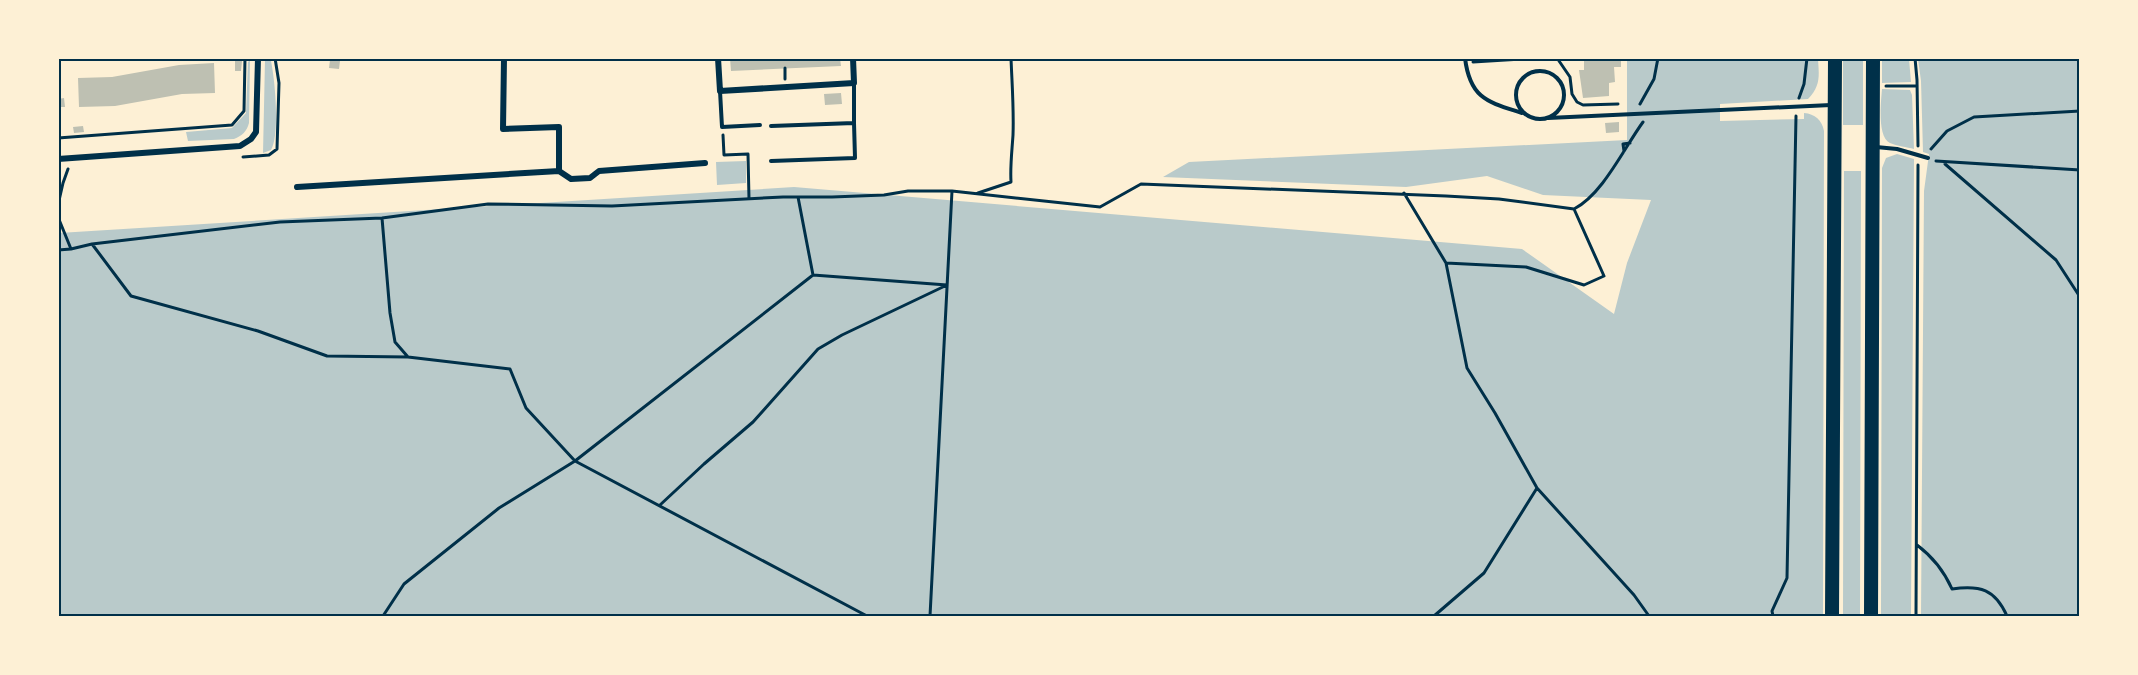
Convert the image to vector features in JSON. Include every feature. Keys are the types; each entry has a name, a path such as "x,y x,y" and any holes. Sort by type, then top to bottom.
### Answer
{"main road":[{"path":"1832,616 1834,58"},
{"path":"1871,616 1873,58"}],"street":[{"path":"58,159 240,146 251,139 256,132 258,58"},
{"path":"504,58 503,129 559,127 559,171"},
{"path":"718,58 720,91 854,83 854,58"},
{"path":"297,187 559,171 571,178 590,178 599,171 705,164"}],"lane":[{"path":"1466,60 1477,93 1490,103 1540,119 1834,105"},
{"path":"1524,114 1516,100 1516,91 1524,77 1539,71 1555,77 1563,91 1560,107 1548,118"},
{"path":"771,161 855,158 854,83"},
{"path":"720,91 722,127 760,125"},
{"path":"771,126 854,123"},
{"path":"1872,147 1897,149 1928,158"}],"path":[{"path":"58,138 231,125 244,111 245,58"},
{"path":"977,194 1011,182 1010,157 1013,136 1011,58"},
{"path":"1466,60 1537,58"},
{"path":"1557,58 1570,77 1572,94 1577,102 1583,105 1627,104"},
{"path":"1636,114 1654,79 1658,58"},
{"path":"1773,616 1772,611 1787,578 1797,106 1804,84 1807,58"},
{"path":"1914,58 1917,86 1918,155 1916,616"},
{"path":"1873,86 1917,86"},
{"path":"1928,158 1932,147 1947,130 1974,117 2079,111"},
{"path":"58,250 280,222 382,218 488,204 591,206 884,195 908,191 952,191 1100,207 1141,184 1404,193 1499,199 1574,209 1583,204 1624,152 1623,144 1630,142 1649,113"},
{"path":"722,127 724,155 748,154 750,200"},
{"path":"2079,170 1944,163 2056,260 2079,297"},
{"path":"58,205 69,168"},
{"path":"930,616 952,191"},
{"path":"1404,193 1446,263 1467,368 1538,488 1634,595 1649,616"},
{"path":"798,197 813,275"},
{"path":"1446,263 1526,267 1584,285 1604,276 1574,209"},
{"path":"58,217 71,249"},
{"path":"382,218 390,314 395,342 408,357"},
{"path":"92,244 131,296 258,331 327,356 408,357 510,369 526,408 575,461 867,616"},
{"path":"383,616 404,584 499,508 575,461 813,275 948,285"},
{"path":"660,505 753,422 818,349 842,334 948,285"},
{"path":"1434,616 1484,573 1538,488"},
{"path":"1916,545 1930,554 1947,577 1952,589 1974,586 2000,600 2007,616"}],"shaded area":[{"path":"1627,59 1818,59 1817,85 1808,99 1720,104 1720,121 1804,119 1804,113 1817,118 1824,131 1823,616 59,616 59,233 794,187 1522,249 1614,314 1627,263 1651,200 1543,195 1487,176 1406,187 1163,177 1189,162 1627,140"},
{"path":"1843,59 1863,59 1863,125 1843,125"},
{"path":"1882,59 1909,59 1911,82 1882,83"},
{"path":"1918,59 2079,59 2079,616 1921,616 1924,191 1929,154 1923,152 1921,81"},
{"path":"250,60 249,123 242,135 234,139 188,141 186,132 232,128 246,113 248,62"},
{"path":"265,60 271,61 276,120 271,150 263,153"},
{"path":"1882,89 1910,90 1914,149 1890,143 1883,134 1881,127"},
{"path":"1897,154 1914,159 1911,616 1881,616 1882,168 1886,158"},
{"path":"746,161 746,183 717,185 716,162"},
{"path":"1844,171 1861,171 1860,616 1843,616"}],"building":[{"path":"730,58 840,58 841,66 731,71"},
{"path":"1584,58 1621,58 1621,67 1614,67 1615,82 1609,83 1609,96 1583,98 1579,70 1584,70"},
{"path":"330,60 340,61 339,69 329,68"},
{"path":"235,61 242,61 241,71 235,71"},
{"path":"214,63 215,93 182,94 115,106 79,107 78,78 112,77 179,65"},
{"path":"841,93 842,104 825,105 824,94"},
{"path":"64,98 65,107 58,107 58,99"},
{"path":"1619,122 1619,132 1606,133 1605,123"},
{"path":"83,126 84,132 74,133 73,127"}]}
